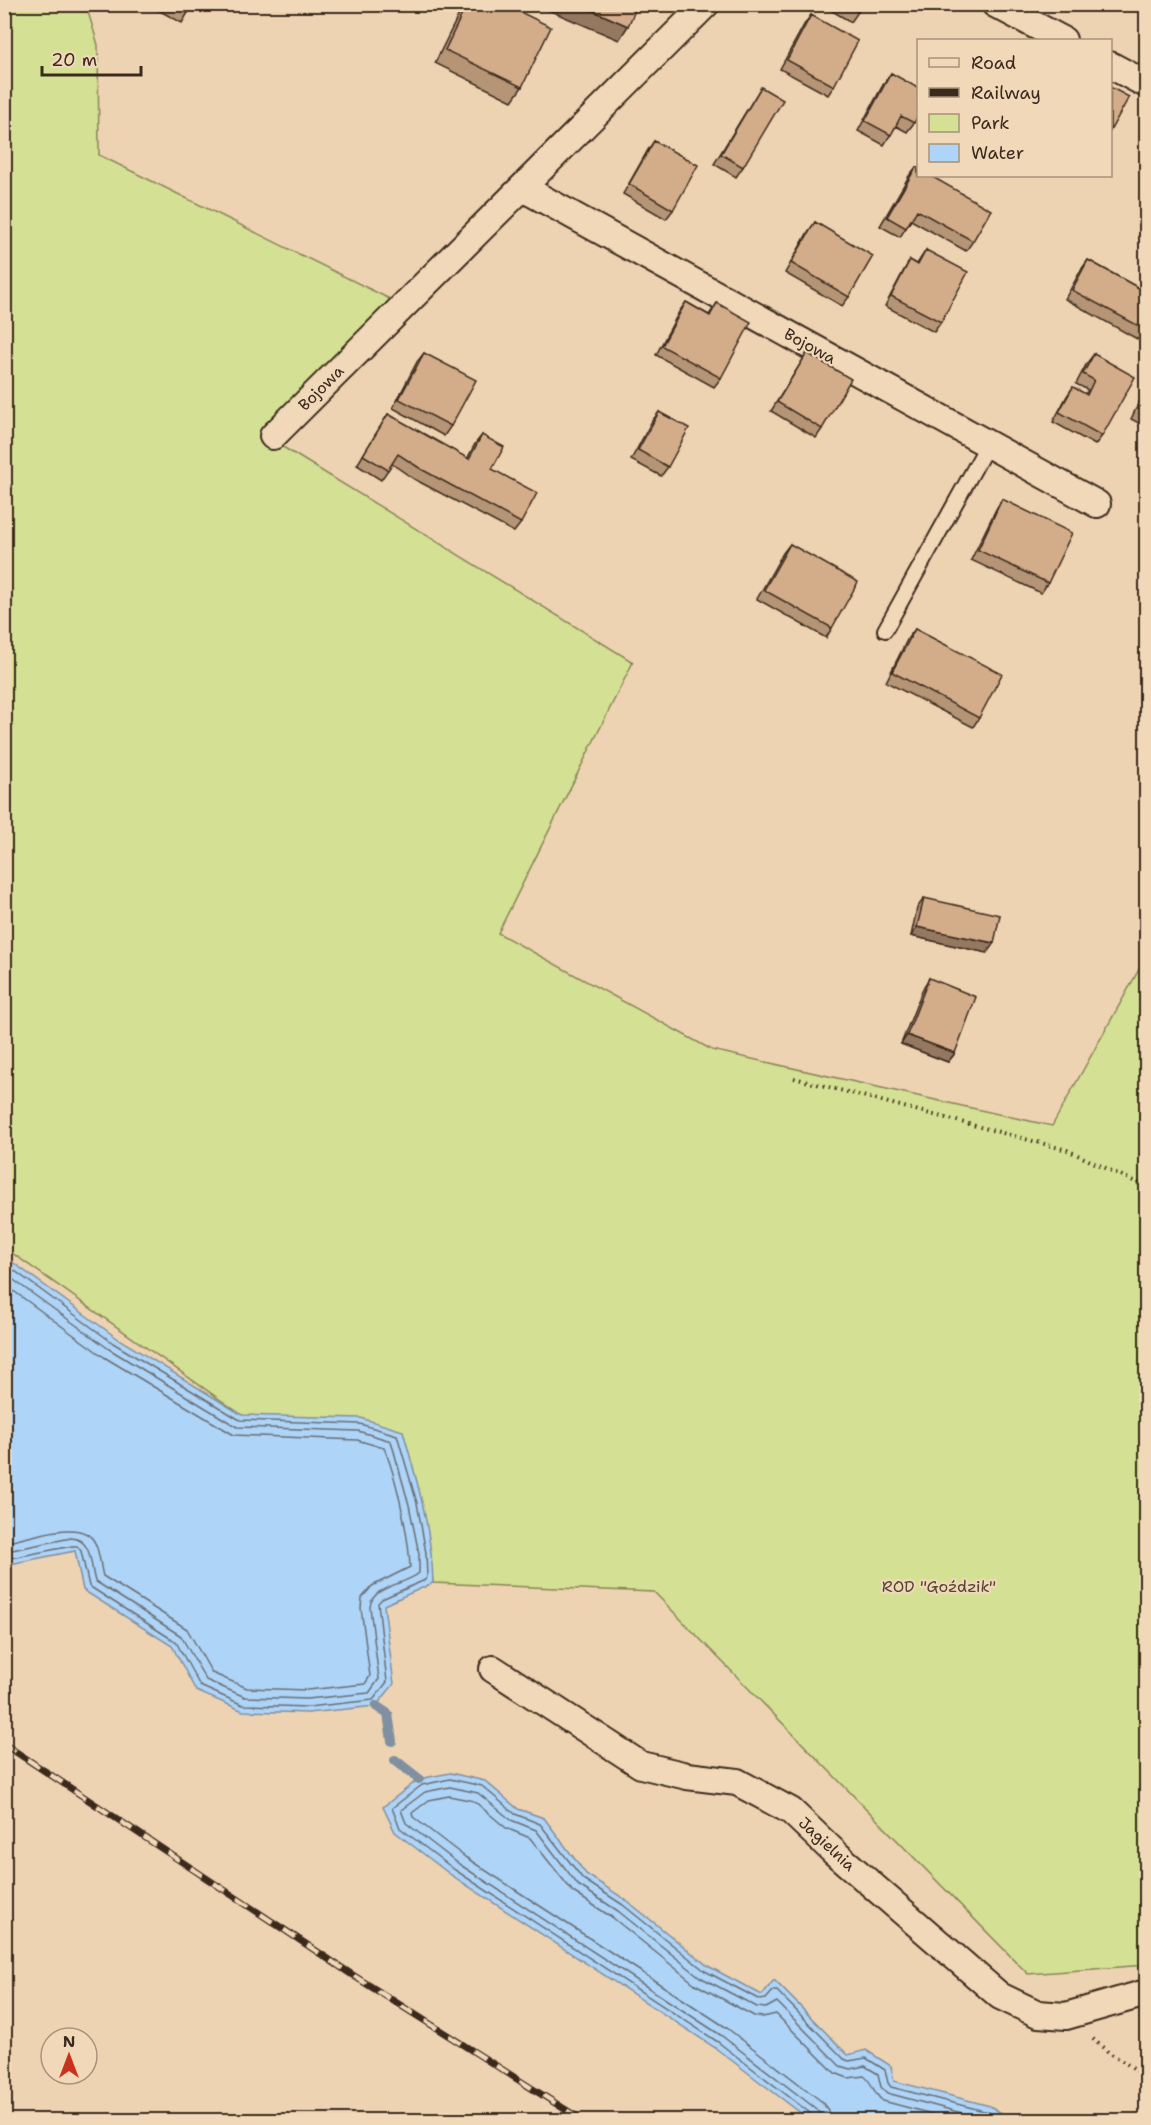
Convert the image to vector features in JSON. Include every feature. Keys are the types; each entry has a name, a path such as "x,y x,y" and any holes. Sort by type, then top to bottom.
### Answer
{"street":[{"name":"Bojowa","path":"273,436 706,4"},
{"path":"995,4 1061,39"},
{"path":"1112,66 1146,84"},
{"name":"Bojowa","path":"523,188 1097,504"},
{"name":"Jagielnia","path":"493,1669 641,1765 687,1776 737,1782 791,1811 834,1852 1000,1996 1038,2014 1066,2016 1146,1993"}],"lane":[{"path":"885,630 988,444"}],"path":[{"path":"794,1078 1066,1150 1146,1186"},
{"path":"1066,2016 1108,2052 1146,2076"}],"green space":[{"name":"ROD \"Goździk\"","path":"5,5 86,5 98,45 99,155 410,309 278,444 633,662 498,933 712,1050 1052,1126 1146,957 1146,1965 1028,1974 654,1592 433,1583 413,1467 242,1415 5,1248"}],"water":[{"path":"4,1256 117,1338 242,1415 361,1418 403,1431 427,1525 433,1583 384,1605 394,1684 376,1706 308,1713 243,1711 196,1691 172,1646 83,1590 75,1551 10,1564 5,1562"},
{"path":"450,1773 485,1781 518,1809 544,1818 586,1874 626,1900 708,1966 762,1995 774,1980 848,2055 866,2050 891,2066 894,2081 990,2106 1013,2120 810,2120 714,2047 451,1875 395,1832 383,1807 419,1779"}],"building":[{"path":"172,4 193,4 188,13"},
{"path":"467,4 504,4 551,27 522,87 445,50"},
{"path":"578,4 638,4 628,26"},
{"path":"844,4 861,4 858,12"},
{"path":"811,15 858,41 834,86 787,60"},
{"path":"891,73 917,87 917,117 914,123 901,116 891,135 865,121"},
{"path":"761,87 783,100 743,167 721,154"},
{"path":"1112,88 1129,97 1112,127"},
{"path":"654,141 698,165 673,210 629,184"},
{"path":"916,167 917,177 933,177 991,210 973,241 917,210 906,228 887,217"},
{"path":"815,222 873,256 849,297 791,263"},
{"path":"926,250 968,272 941,322 891,296 910,260 918,265"},
{"path":"1088,260 1146,292 1146,330 1072,290"},
{"path":"686,302 710,316 717,303 751,322 721,378 662,346"},
{"path":"424,353 476,380 451,426 399,399"},
{"path":"807,353 851,379 822,429 777,402"},
{"path":"1094,354 1135,377 1102,436 1059,412 1073,387 1087,395 1094,380 1083,374"},
{"path":"1146,392 1146,414 1138,409"},
{"path":"659,412 689,428 668,467 638,450"},
{"path":"388,414 469,459 482,435 504,447 492,469 537,493 521,523 421,469 398,454 388,470 363,455"},
{"path":"1002,499 1072,533 1048,583 978,550"},
{"path":"790,544 858,582 832,628 764,590"},
{"path":"915,629 1002,674 979,718 892,672"},
{"path":"924,898 1000,915 994,943 917,927"},
{"path":"929,978 976,997 955,1053 907,1035"}],"waterway":[{"path":"376,1706 388,1714 392,1741"},
{"path":"395,1760 419,1779"}],"railway":[{"path":"4,1744 351,1974 582,2120"}]}
